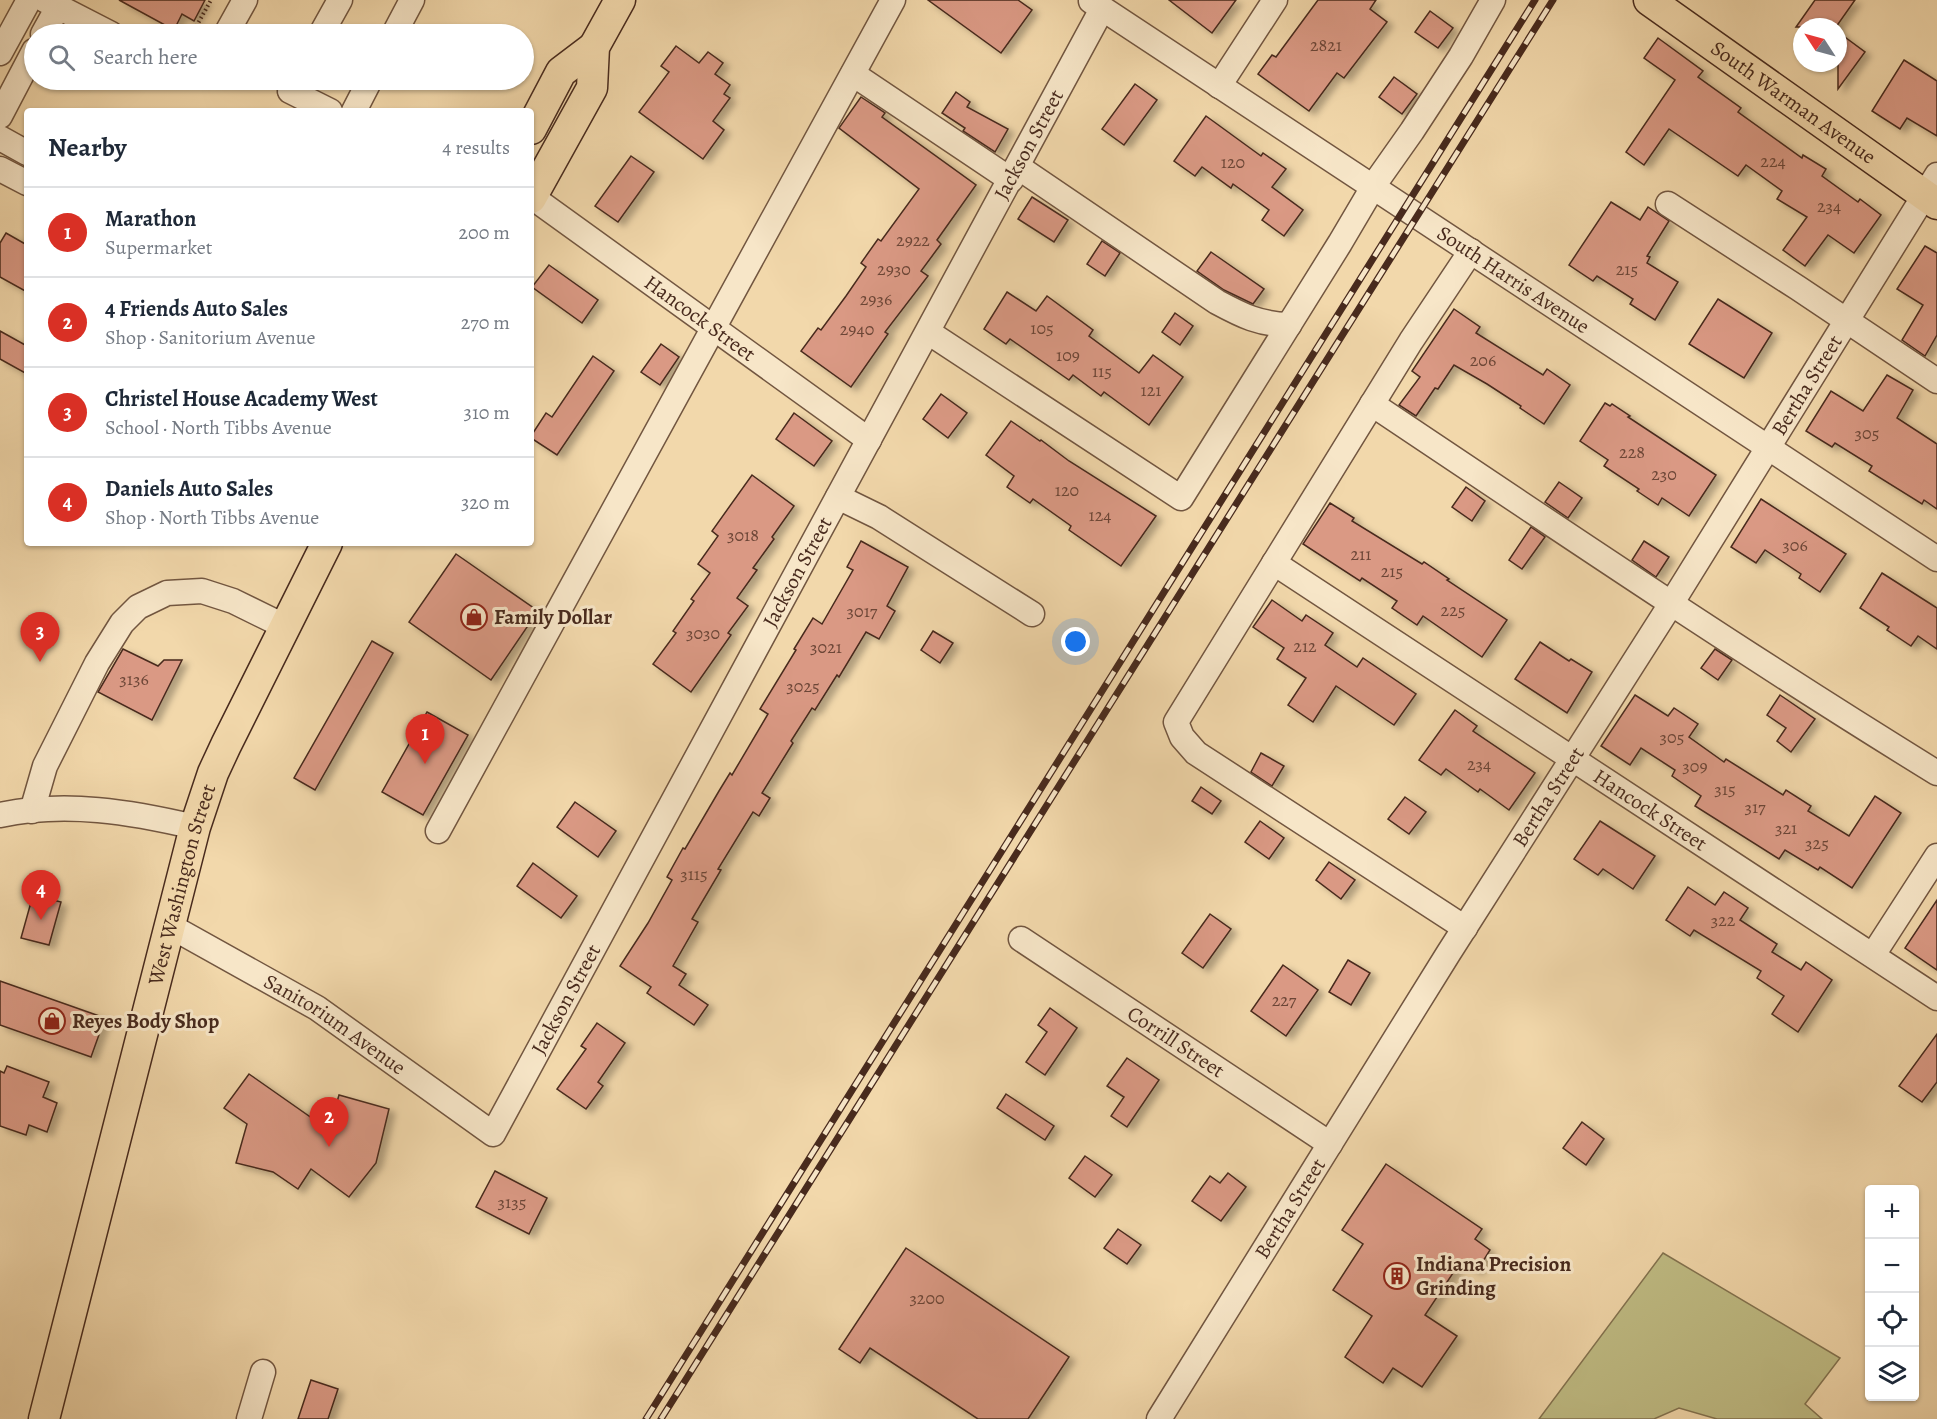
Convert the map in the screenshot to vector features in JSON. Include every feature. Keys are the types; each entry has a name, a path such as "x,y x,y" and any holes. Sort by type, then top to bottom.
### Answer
{"main road":[{"path":"534,123 561,72 594,47 620,0"},
{"name":"South Warman Avenue","path":"1649,0 1933,192"},
{"path":"534,192 592,88 594,47"},
{"name":"West Washington Street","path":"44,1419 195,827 226,744 326,546"}],"street":[{"path":"0,53 29,0"},
{"path":"232,24 245,0"},
{"path":"327,24 340,0"},
{"path":"399,24 412,0"},
{"path":"438,831 892,0"},
{"path":"1219,86 1275,0"},
{"path":"928,332 1181,498 1341,243 1373,187 1455,65 1493,0"},
{"path":"46,24 51,3 92,24"},
{"name":"South Harris Avenue","path":"1096,5 1937,559"},
{"name":"Jackson Street","path":"493,1134 1015,173 1096,5"},
{"path":"0,116 24,70"},
{"path":"853,74 1015,173 1217,302 1248,319 1289,326"},
{"path":"356,108 365,90"},
{"path":"288,94 323,108"},
{"path":"0,138 24,151"},
{"path":"0,168 24,181"},
{"name":"Bertha Street","path":"1159,1419 1847,320 1933,192"},
{"name":"Hancock Street","path":"534,199 869,440"},
{"path":"1668,204 1937,381"},
{"path":"1465,928 1196,753 1182,737 1176,722 1411,341 1471,251"},
{"path":"1372,404 1671,604 1937,773"},
{"path":"838,497 879,517 1032,614"},
{"name":"Hancock Street","path":"1274,563 1937,998"},
{"path":"32,811 45,766 97,663 122,623 138,607 167,593 202,591 233,601 286,627"},
{"path":"0,815 75,808 103,809 141,814 195,827"},
{"path":"1873,955 1937,856"},
{"name":"Sanitorium Avenue","path":"170,926 317,1008 493,1134"},
{"name":"Corrill Street","path":"1021,939 1330,1144"},
{"path":"249,1419 263,1372"}],"path":[{"path":"198,24 211,0"}],"shaded area":[{"path":"1663,1253 1840,1358 1805,1404 1822,1419 1717,1419 1679,1408 1654,1419 1539,1419"}],"building":[{"path":"119,0 205,0 194,21 182,14 177,24 163,24"},
{"path":"928,0 1018,0 1032,10 1001,53"},
{"path":"1169,0 1236,0 1212,33"},
{"path":"1318,0 1376,0 1370,9 1387,22 1344,78 1337,73 1309,111 1258,74 1272,55 1276,57"},
{"path":"1815,0 1855,0 1842,18 1802,18"},
{"path":"1430,11 1453,28 1438,48 1415,32"},
{"path":"1658,38 1703,71 1698,77 1741,108 1738,112 1802,158 1803,155 1826,169 1822,176 1858,202 1860,199 1881,215 1854,253 1828,235 1805,266 1783,250 1807,217 1777,199 1782,191 1746,165 1738,176 1669,129 1644,165 1626,152 1675,80 1644,58"},
{"path":"1847,39 1865,52 1838,89 1838,72 1847,72"},
{"path":"676,46 699,63 708,52 723,63 715,74 730,85 724,94 730,98 713,121 724,130 703,159 639,112 669,72 661,66"},
{"path":"1904,60 1937,81 1937,136 1907,118 1900,129 1872,111"},
{"path":"1394,77 1417,94 1402,114 1379,97"},
{"path":"1135,84 1157,100 1124,145 1102,129"},
{"path":"956,92 970,102 967,107 1008,129 995,152 963,131 965,128 942,113"},
{"path":"861,97 885,113 882,117 976,185 937,240 941,244 921,271 928,276 885,332 888,334 851,387 801,351 818,328 821,330 846,296 866,267 861,263 878,239 881,241 919,189 839,128"},
{"path":"1206,116 1261,156 1263,153 1286,169 1272,187 1303,210 1284,236 1262,220 1269,210 1233,184 1231,188 1202,167 1195,176 1174,161"},
{"path":"631,156 654,172 618,222 595,206"},
{"path":"1032,197 1068,220 1054,242 1018,219"},
{"path":"1611,202 1640,220 1648,207 1669,221 1647,256 1650,257 1647,263 1678,282 1655,320 1630,304 1633,299 1597,276 1593,281 1569,265"},
{"path":"6,233 24,243 24,290 0,277 0,243"},
{"path":"1102,241 1120,253 1105,276 1087,264"},
{"path":"1925,246 1937,253 1937,335 1925,356 1902,340 1923,305 1897,289"},
{"path":"1211,252 1264,289 1253,304 1224,290 1197,271"},
{"path":"549,265 598,300 582,323 534,288 534,284"},
{"path":"1007,292 1036,311 1047,296 1093,330 1089,336 1139,373 1153,355 1183,377 1149,425 1104,392 1101,396 1073,375 1069,380 1010,339 1006,344 984,329"},
{"path":"1718,299 1772,333 1744,378 1689,344"},
{"path":"1454,309 1480,327 1476,333 1543,375 1547,369 1570,385 1544,424 1520,408 1521,406 1454,365 1416,416 1399,405 1420,377 1412,371"},
{"path":"1175,313 1193,326 1180,345 1162,332"},
{"path":"0,331 24,344 24,372 0,359"},
{"path":"661,344 679,357 660,385 641,372"},
{"path":"593,356 614,371 557,455 534,440 534,431 546,413 552,417"},
{"path":"1887,375 1913,390 1897,418 1937,444 1937,509 1924,500 1922,504 1869,471 1872,466 1835,443 1832,447 1806,431 1831,391 1863,411"},
{"path":"941,394 967,413 948,438 923,419"},
{"path":"1605,403 1610,406 1612,404 1716,475 1689,516 1662,498 1658,505 1637,491 1639,489 1604,466 1608,460 1580,441"},
{"path":"794,413 832,441 814,466 776,439"},
{"path":"1011,421 1156,516 1121,566 1069,530 1071,526 1033,499 1030,503 1007,487 1014,476 986,455"},
{"path":"752,475 794,506 772,537 774,539 753,568 757,570 737,598 748,606 728,633 731,635 691,692 653,664 676,633 673,631 694,601 691,599 710,573 698,564 718,536 712,531"},
{"path":"1559,482 1582,498 1568,518 1545,502"},
{"path":"1466,487 1485,501 1472,521 1452,507"},
{"path":"1761,499 1846,554 1820,592 1799,578 1801,574 1765,550 1756,563 1731,547"},
{"path":"1330,503 1354,518 1352,521 1422,564 1424,562 1507,620 1482,657 1423,616 1417,625 1392,608 1397,601 1362,578 1360,581 1303,544"},
{"path":"1531,527 1545,537 1522,569 1509,560"},
{"path":"861,541 908,567 887,606 895,611 879,639 866,632 839,677 837,675 815,710 812,708 762,793 770,798 759,816 753,812 718,869 721,870 692,919 698,922 673,966 686,974 679,985 708,1005 694,1025 647,993 651,987 620,966 672,880 667,877 683,848 685,849 730,773 732,775 768,714 760,709 796,650 794,649 813,618 822,624 853,570 847,567"},
{"path":"1644,541 1669,557 1656,577 1632,560"},
{"name":"Family Dollar","path":"456,554 538,611 491,680 409,622"},
{"path":"1882,573 1937,608 1937,649 1918,636 1911,646 1887,630 1889,627 1860,608"},
{"path":"1272,600 1302,621 1306,615 1333,633 1325,645 1357,667 1363,658 1416,694 1394,725 1336,686 1313,722 1288,705 1306,678 1277,659 1284,648 1253,627"},
{"path":"933,631 953,643 940,663 921,650"},
{"path":"372,641 393,653 315,790 294,778"},
{"path":"1540,642 1569,661 1571,659 1592,672 1567,713 1515,679"},
{"path":"123,649 158,666 164,660 182,660 152,720 98,692"},
{"path":"1715,649 1732,660 1718,680 1701,668"},
{"path":"1635,695 1668,716 1674,708 1698,724 1689,737 1724,762 1726,759 1783,795 1786,790 1811,806 1808,811 1849,836 1875,796 1901,813 1852,888 1820,867 1818,870 1785,850 1779,859 1695,806 1701,796 1672,776 1675,770 1641,748 1630,765 1601,746"},
{"path":"1780,695 1815,719 1791,752 1777,741 1786,728 1767,715"},
{"path":"1455,710 1477,726 1473,731 1535,773 1509,810 1480,789 1478,792 1446,769 1441,775 1419,760"},
{"path":"427,712 468,735 423,815 382,792"},
{"path":"1261,753 1284,766 1272,786 1251,772"},
{"path":"1201,787 1221,801 1212,814 1192,801"},
{"path":"1405,797 1426,812 1409,834 1388,819"},
{"path":"575,802 616,831 598,857 557,827"},
{"path":"1260,821 1284,838 1269,859 1245,842"},
{"path":"1600,821 1655,856 1633,889 1603,869 1598,875 1574,859"},
{"path":"1329,862 1355,880 1341,899 1316,880"},
{"path":"533,863 577,896 561,918 517,886"},
{"path":"1688,887 1715,905 1724,892 1748,908 1740,920 1777,944 1772,952 1801,970 1806,962 1832,980 1798,1032 1772,1014 1784,996 1757,978 1761,971 1694,930 1690,936 1666,920"},
{"path":"33,895 61,902 49,945 21,938"},
{"path":"1937,900 1937,970 1905,948"},
{"path":"1210,914 1231,929 1203,968 1182,953"},
{"path":"1348,960 1370,973 1351,1005 1329,992"},
{"path":"1283,965 1318,990 1286,1036 1251,1011"},
{"name":"Reyes Body Shop","path":"0,981 105,1018 91,1057 0,1025"},
{"path":"1050,1008 1077,1028 1045,1075 1026,1062 1047,1032 1038,1025"},
{"path":"597,1023 625,1043 598,1082 603,1086 586,1109 557,1089 586,1049 581,1046"},
{"path":"1937,1034 1937,1082 1922,1102 1899,1086"},
{"path":"1127,1058 1159,1080 1127,1127 1111,1116 1124,1097 1107,1086"},
{"path":"7,1066 49,1082 43,1097 57,1103 47,1132 29,1125 26,1135 0,1126 0,1071 4,1073"},
{"path":"249,1074 329,1130 339,1095 389,1109 376,1163 349,1197 311,1169 298,1189 273,1172 236,1163 247,1124 224,1108"},
{"path":"1006,1094 1054,1126 1045,1140 997,1108"},
{"path":"1582,1122 1604,1139 1586,1165 1563,1148"},
{"path":"1085,1156 1112,1175 1095,1197 1069,1178"},
{"name":"Indiana Precision Grinding","path":"1386,1164 1482,1229 1475,1239 1490,1250 1477,1271 1461,1261 1425,1315 1457,1336 1422,1387 1393,1368 1383,1383 1345,1357 1372,1316 1333,1290 1363,1244 1342,1230"},
{"path":"495,1171 547,1198 529,1234 476,1207"},
{"path":"1228,1173 1246,1187 1221,1221 1192,1201 1210,1176 1220,1183"},
{"path":"1118,1229 1141,1245 1127,1264 1104,1248"},
{"path":"906,1248 1069,1357 1028,1419 978,1419 870,1348 860,1363 839,1349"},
{"path":"311,1380 338,1389 328,1419 298,1419"}],"railway":[{"path":"646,1419 1535,0"},
{"path":"661,1419 1553,0"}],"place":[{"name":"Family Dollar","path":"474,617"},
{"name":"Christel House Academy West","path":"40,662"},
{"name":"Marathon","path":"425,764"},
{"name":"Daniels Auto Sales","path":"41,920"},
{"name":"Reyes Body Shop","path":"52,1021"},
{"name":"4 Friends Auto Sales","path":"329,1147"},
{"name":"Indiana Precision Grinding","path":"1397,1276"}]}
